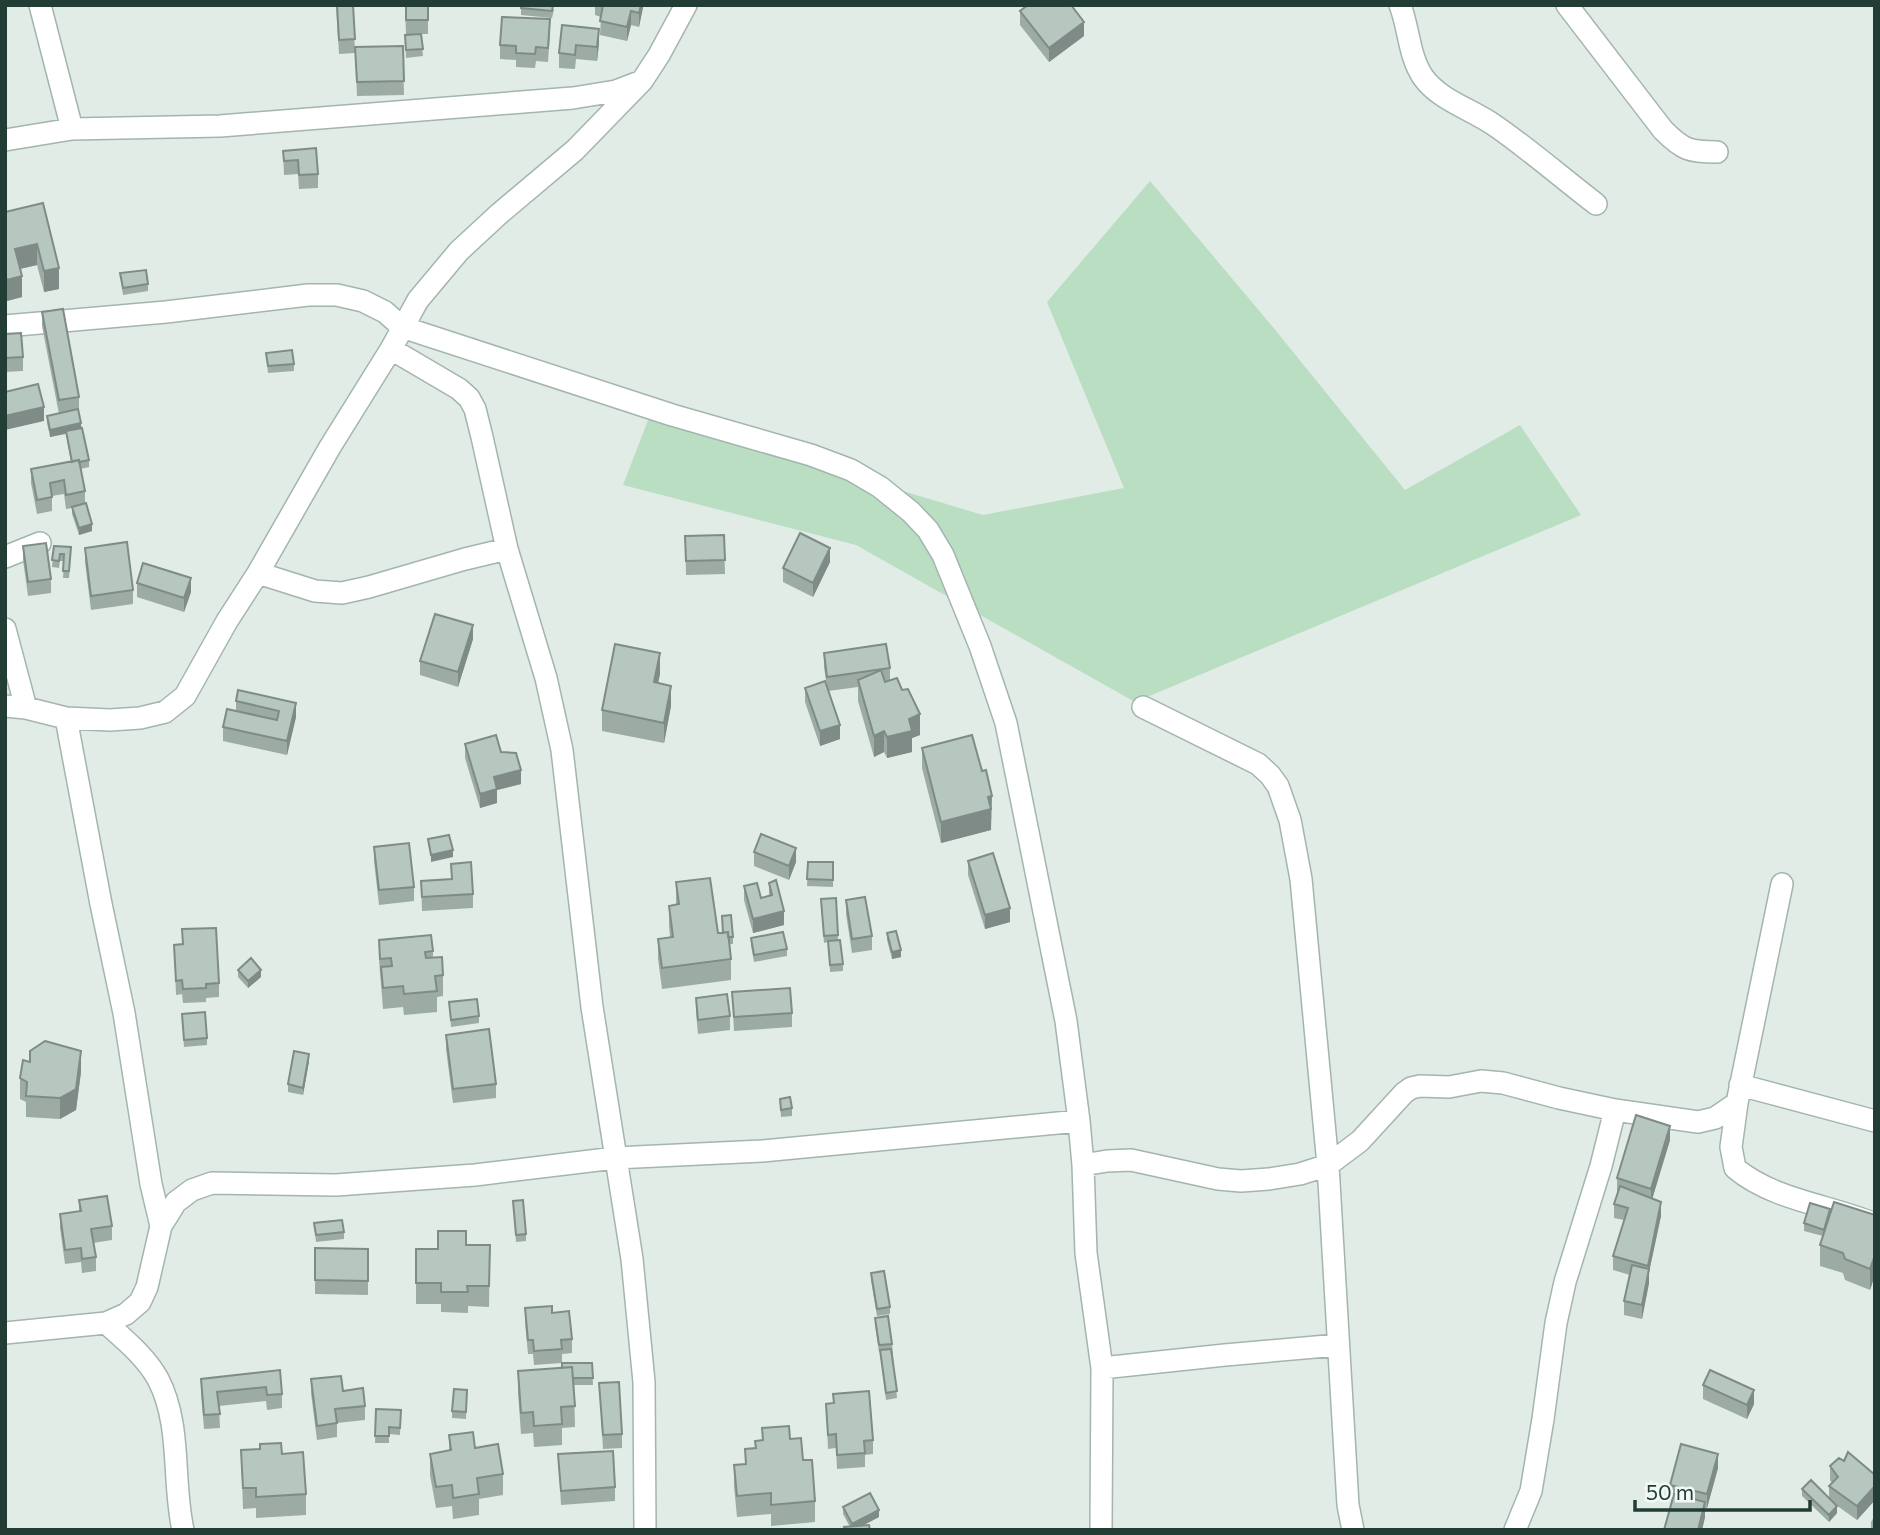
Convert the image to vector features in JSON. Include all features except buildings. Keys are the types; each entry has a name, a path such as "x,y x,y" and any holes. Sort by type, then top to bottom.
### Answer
{"street":[{"path":"40,5 72,129"},
{"path":"5,629 15,707 66,718 110,720 140,718 165,712 185,696 418,300 459,251 575,150 642,81 687,5"},
{"path":"1400,5 1422,76 1437,92 1496,127 1596,204"},
{"path":"1567,5 1679,146 1698,152 1717,152"},
{"path":"5,140 72,129 220,126 560,99 616,91 642,81"},
{"path":"5,326 166,312 308,295 337,295 363,301 385,312 402,327 672,415 811,455 851,470 880,487 928,530 943,555 959,593 1006,723 1066,1021 1083,1165 1086,1253 1102,1368 1101,1530"},
{"path":"391,349 449,383 469,398 475,409 507,549 543,667 562,750 592,1007 632,1259 644,1381 645,1530"},
{"path":"5,557 40,543"},
{"path":"258,573 315,591 342,593 507,549"},
{"path":"1143,707 1258,764 1278,786 1290,820 1301,879 1328,1166 1348,1504 1353,1530"},
{"path":"66,718 124,1013 161,1226"},
{"path":"1782,884 1739,1094 1731,1147 1735,1168 1747,1179 1769,1190 1875,1224"},
{"path":"1083,1165 1131,1160 1218,1180 1241,1181 1289,1176 1328,1166 1360,1141 1404,1093 1420,1086 1448,1087 1481,1081 1503,1083 1615,1110 1698,1122 1715,1118 1739,1094"},
{"path":"1739,1094 1875,1121"},
{"path":"1515,1530 1531,1491 1556,1323 1565,1282 1601,1166 1615,1110"},
{"path":"5,1333 106,1323 126,1314 140,1302 147,1287 161,1226 176,1202 192,1190 212,1183 336,1185 475,1175 615,1158 762,1151 1079,1121"},
{"path":"106,1323 137,1352 158,1379 170,1409 183,1530"},
{"path":"1102,1368 1338,1345"}],"green space":[{"path":"1150,181 1405,490 1520,425 1581,515 1135,702 856,545 623,485 650,415 983,515 1124,488 1047,302"}]}
